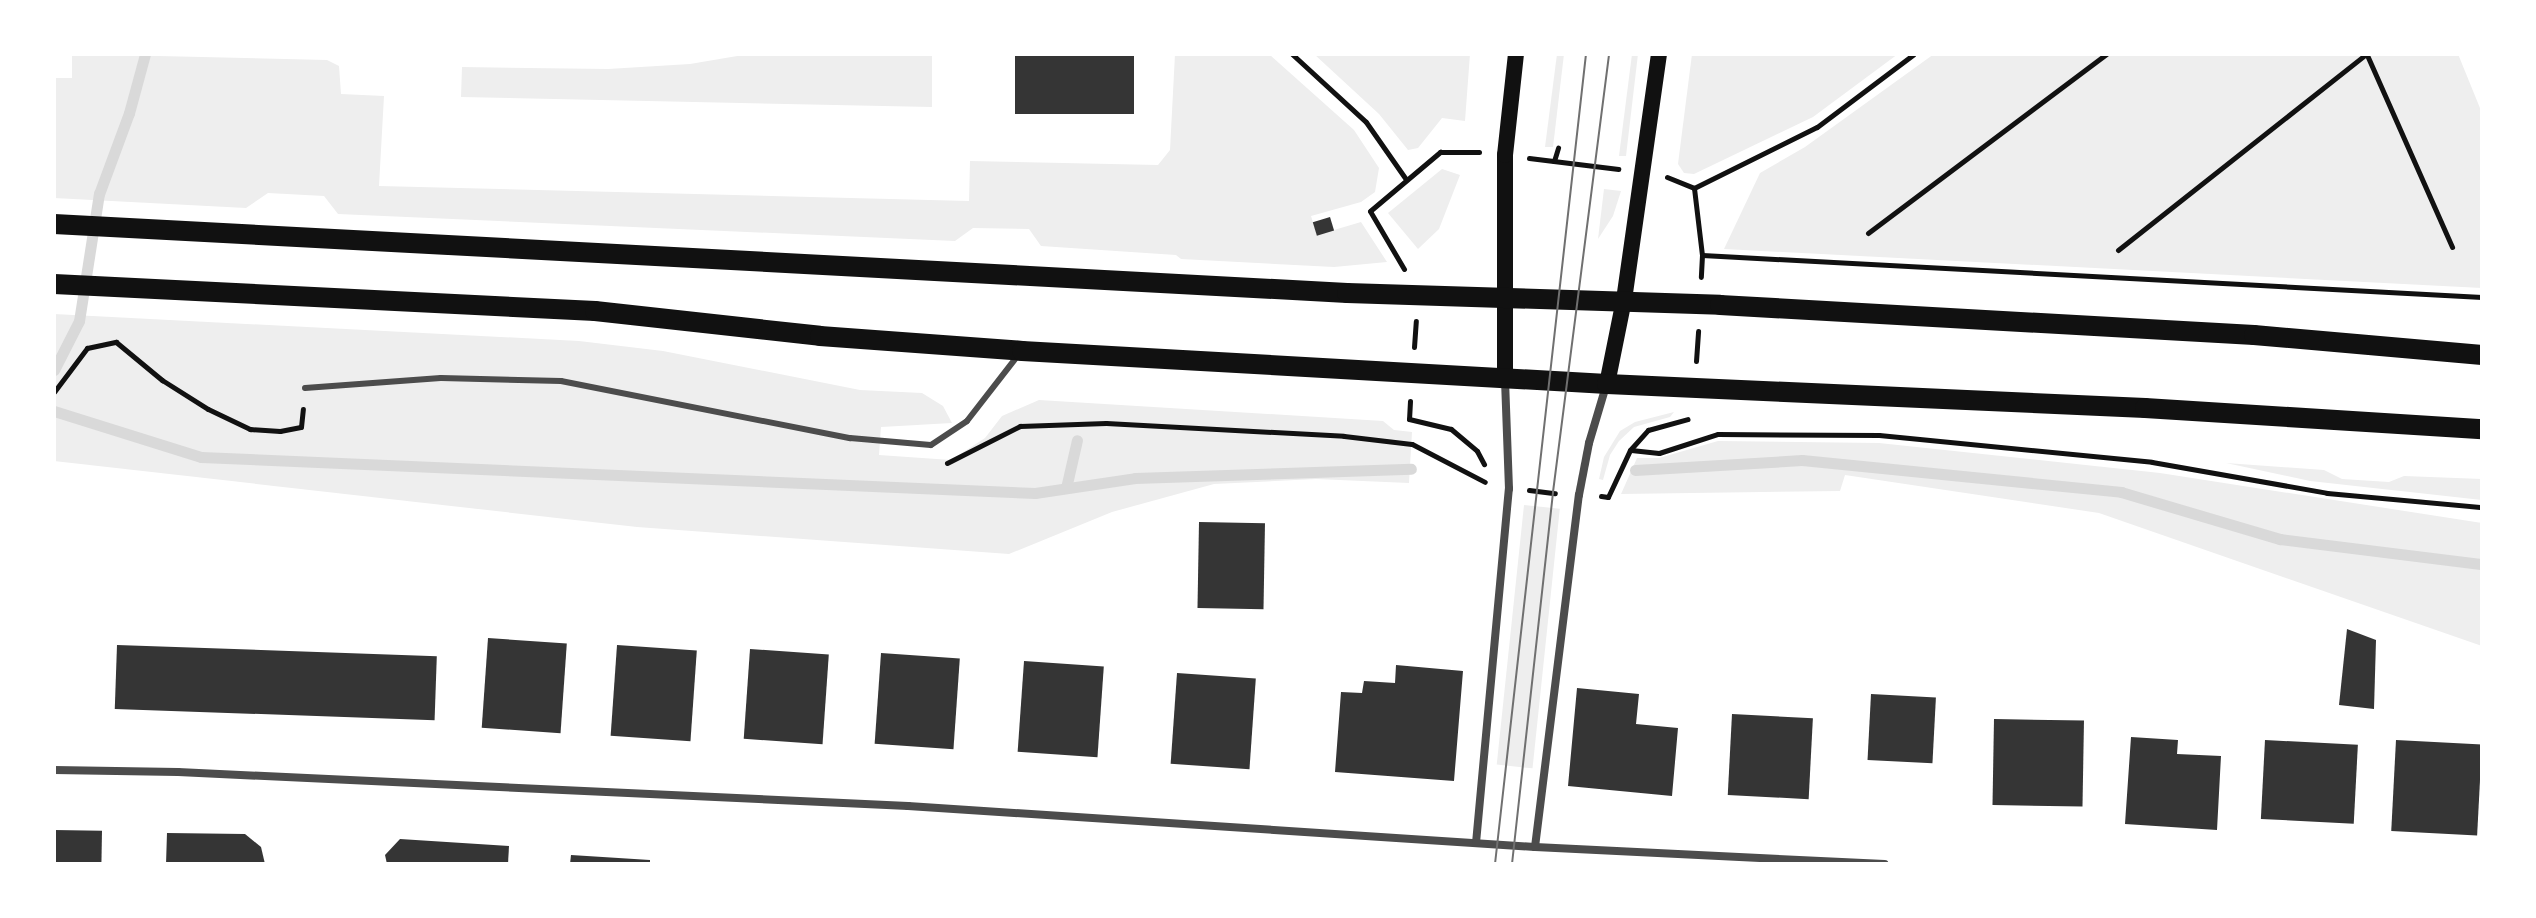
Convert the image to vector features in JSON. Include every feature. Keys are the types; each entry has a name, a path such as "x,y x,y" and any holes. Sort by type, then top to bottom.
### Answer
{"main road":[{"path":"1505,379 1505,155 1516,54"},
{"path":"1607,384 1624,300 1659,54"},
{"path":"54,224 1410,294 1624,300 2239,334 2482,355"},
{"path":"54,284 595,311 820,336 1022,351 1505,379 2145,408 2482,429"}],"street":[{"path":"1476,843 1509,489 1505,379"},
{"path":"1535,847 1579,495 1589,443 1607,384"},
{"path":"54,770 178,772 908,806 1535,847 1885,864"}],"lane":[{"path":"305,388 441,378 561,381 850,438 931,445 967,421 1022,351"}],"path":[{"path":"1292,54 1366,122 1405,178"},
{"path":"937,463 951,463 1020,426 1106,423 1344,436 1412,444 1495,487 1477,451 1451,429 1409,419 1416,326 1410,294 1402,259 1370,211 1405,178 1440,152 1466,150 1644,172 1694,188 1817,127 1914,54"},
{"path":"1868,233 2106,54"},
{"path":"2118,250 2366,54 2452,247"},
{"path":"1554,161 1558,148"},
{"path":"1694,188 1702,255 2482,297"},
{"path":"1696,365 1697,333"},
{"path":"54,392 87,348 116,342 162,380 218,415 250,429 280,431 301,427 305,388"},
{"path":"1509,489 1608,497 1630,450 1648,430 1692,418 1693,407"},
{"path":"1630,450 1659,453 1718,434 1879,435 2152,462 2327,493 2482,507"}],"shaded area":[{"path":"72,54 327,60 339,66 341,94 384,96 379,186 969,201 970,161 1158,165 1170,150 1175,54 1269,54 1354,130 1379,168 1375,192 1361,202 1311,216 1317,235 1361,222 1387,262 1334,267 1181,259 1176,255 1041,246 1029,229 973,228 955,241 338,214 324,196 268,193 246,208 54,198 54,78 72,78"},
{"path":"749,54 932,54 932,107 461,97 462,67 608,69 690,64"},
{"path":"1314,54 1470,54 1465,121 1442,118 1418,148 1408,150 1379,114"},
{"path":"1557,54 1564,54 1553,147 1545,147"},
{"path":"1632,54 1638,54 1626,156 1619,156"},
{"path":"1692,54 1898,54 1813,117 1694,174 1684,173 1678,164"},
{"path":"1934,54 2458,54 2482,113 2482,288 1724,249 1760,173 1805,147"},
{"path":"1442,169 1460,175 1439,229 1418,249 1388,213"},
{"path":"1604,189 1621,191 1613,216 1598,239"},
{"path":"54,314 579,341 663,351 860,390 922,393 943,406 952,423 881,427 879,455 951,460 985,438 1002,416 1039,400 1383,421 1394,430 1412,432 1409,483 1316,479 1214,484 1112,512 1009,554 637,527 54,461"},
{"path":"1674,412 1670,417 1634,427 1619,441 1610,455 1603,480 1599,479 1604,457 1620,431 1635,422"},
{"path":"1718,441 1879,443 2160,473 2482,523 2482,646 2099,513 1845,475 1840,491 1621,494 1637,458 1659,458"},
{"path":"2226,463 2324,470 2342,479 2389,482 2404,476 2482,479 2482,500 2310,481"},
{"path":"1524,505 1560,509 1533,768 1497,765"}],"building":[{"path":"1015,54 1134,54 1134,114 1015,114"},
{"path":"1330,217 1334,230 1317,236 1313,222"},
{"path":"1199,522 1265,523 1263,609 1197,608"},
{"path":"2347,629 2376,640 2374,709 2339,705"},
{"path":"488,638 567,644 561,733 482,728"},
{"path":"117,645 437,656 435,720 115,709"},
{"path":"617,645 697,651 690,741 611,736"},
{"path":"750,649 829,655 823,744 744,739"},
{"path":"881,653 960,659 953,749 875,744"},
{"path":"1024,661 1104,667 1097,757 1018,752"},
{"path":"1396,665 1463,671 1454,781 1335,772 1341,692 1362,693 1364,681 1395,683"},
{"path":"1177,673 1256,679 1249,769 1171,764"},
{"path":"1577,688 1639,694 1636,724 1678,728 1672,796 1568,786"},
{"path":"1871,694 1936,697 1932,763 1868,760"},
{"path":"1732,714 1813,718 1809,799 1728,795"},
{"path":"1994,719 2084,721 2082,807 1992,805"},
{"path":"2131,737 2178,740 2177,754 2221,756 2217,830 2125,824"},
{"path":"2265,740 2358,745 2354,824 2261,819"},
{"path":"2396,740 2482,745 2477,835 2391,831"},
{"path":"54,830 102,831 101,864 54,864"},
{"path":"167,833 245,834 261,847 265,864 166,864"},
{"path":"400,839 509,846 508,864 387,864 385,855"},
{"path":"571,855 650,860 650,864 570,864"}],"waterway":[{"path":"54,370 79,321 99,194 129,113 145,54"},
{"path":"54,411 201,457 1035,493 1135,478 1411,469"},
{"path":"1066,488 1077,440"},
{"path":"1635,470 1802,460 2121,492 2280,539 2482,564"}],"tram line":[{"path":"1495,864 1586,54"},
{"path":"1512,864 1553,492 1609,54"}]}
